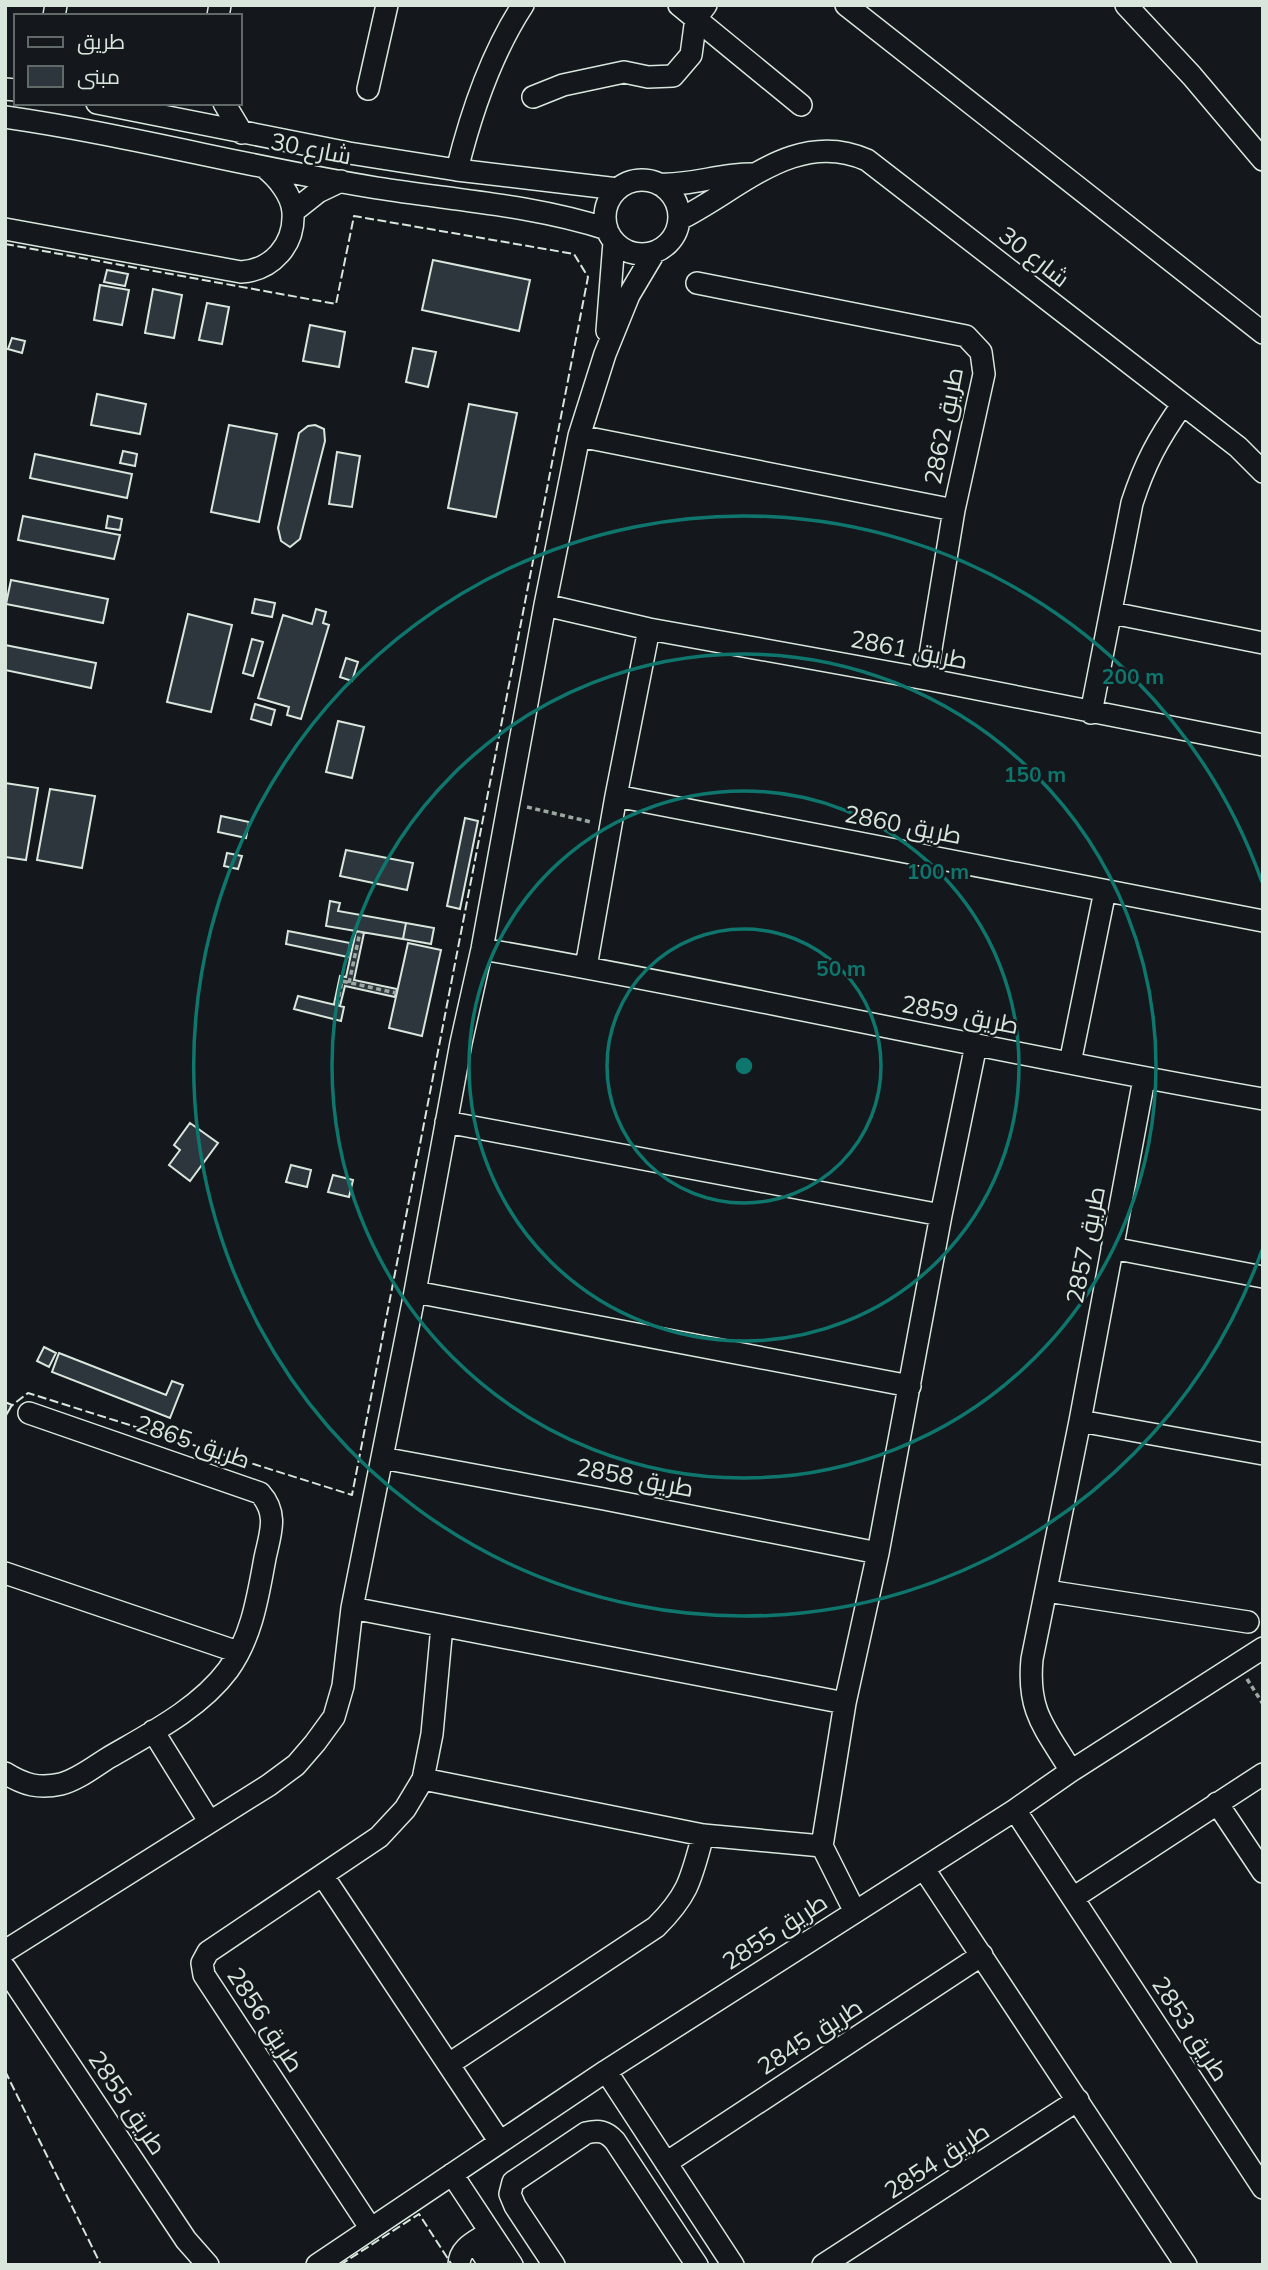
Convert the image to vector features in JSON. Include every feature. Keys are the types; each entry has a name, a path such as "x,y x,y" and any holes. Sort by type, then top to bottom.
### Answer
{"street":[{"path":"368,89 387,5"},
{"path":"457,170 487,75 502,40 523,5"},
{"path":"846,5 1263,333"},
{"path":"1126,5 1192,76 1263,160"},
{"path":"533,97 563,85 624,72 648,77 673,76 691,55 694,10"},
{"path":"694,10 802,105"},
{"name":"شارع 30","path":"107,105 349,153 457,170 618,189 630,182 645,180 675,185 732,174 753,174"},
{"path":"145,113 166,105"},
{"path":"225,105 242,133"},
{"name":"شارع 30","path":"5,117 65,125 341,181 579,220 611,236 626,251 654,253"},
{"name":"شارع 30","path":"680,219 698,211 753,174 810,151 845,152 867,160 1238,447 1263,472"},
{"path":"5,229 241,272 251,271 271,263 282,251 292,228 293,211 277,177 264,167"},
{"path":"293,211 318,192 341,181"},
{"path":"5,1951 269,1785 296,1765 334,1717 343,1686 352,1608 461,1043 482,950 579,436 605,354 629,295 654,253 672,239 680,219 678,205 670,192 659,184"},
{"path":"605,354 611,236 605,215 609,201 618,189"},
{"name":"طريق 2862","path":"697,283 966,337 981,352 985,374 954,510 926,679"},
{"path":"1091,713 1132,503 1156,442 1182,404"},
{"path":"579,436 954,510"},
{"name":"طريق 2861","path":"545,605 649,629 926,679 1263,745"},
{"path":"1112,613 1263,643"},
{"path":"586,967 610,826 649,629"},
{"name":"طريق 2860","path":"616,796 1263,921"},
{"path":"1070,1063 1105,891"},
{"name":"طريق 2859","path":"482,950 586,967 1144,1079 1263,1099"},
{"path":"855,1912 822,1846 845,1703 976,1045"},
{"name":"طريق 2857","path":"1071,1771 1033,1706 1030,1682 1032,1659 1144,1079"},
{"path":"446,1122 941,1215"},
{"path":"1112,1248 1263,1277"},
{"path":"415,1292 910,1386"},
{"name":"طريق 2865","path":"5,1773 36,1787 64,1784 153,1731 202,1697 229,1669 253,1618 260,1593 272,1517 269,1503 260,1493 29,1413"},
{"path":"1080,1421 1263,1454"},
{"name":"طريق 2858","path":"382,1458 618,1501 877,1553"},
{"path":"8,1579 238,1652"},
{"path":"1046,1591 1248,1622"},
{"path":"352,1608 845,1703"},
{"name":"طريق 2856","path":"370,2229 204,1975 202,1963 208,1952 379,1837 405,1809 424,1779 432,1734 442,1626"},
{"name":"طريق 2855","path":"317,2265 606,2071 924,1869 1263,1648"},
{"path":"153,1731 209,1821"},
{"path":"1073,1898 1263,1774"},
{"path":"424,1779 703,1835 822,1846"},
{"path":"1217,1803 1263,1872"},
{"name":"طريق 2853","path":"1015,1810 1263,2188"},
{"path":"449,2064 656,1927 677,1907 689,1885 703,1835"},
{"path":"924,1869 1186,2265"},
{"path":"323,1876 500,2141"},
{"name":"طريق 2845","path":"666,2163 982,1955"},
{"name":"طريق 2855","path":"5,1968 186,2240 208,2265"},
{"path":"606,2071 733,2265"},
{"name":"طريق 2854","path":"823,2265 1078,2100"},
{"path":"554,2265 515,2206 510,2194 513,2182 586,2133 597,2130 608,2133 615,2141 694,2261 717,2239"},
{"path":"452,2174 483,2237 490,2265"},
{"path":"459,2265 461,2253 483,2237"},
{"path":"483,2237 512,2265"}],"path":[{"path":"509,802 610,826"},
{"path":"349,983 360,932"},
{"path":"337,1005 342,981 396,993"},
{"path":"1237,1665 1263,1704"}],"building":[{"path":"433,260 530,280 519,331 422,310"},
{"path":"107,270 128,274 125,286 104,282"},
{"path":"100,285 129,290 122,325 94,320"},
{"path":"153,289 182,295 174,338 145,333"},
{"path":"207,303 229,307 222,344 199,340"},
{"path":"310,325 345,332 339,367 303,361"},
{"path":"12,338 25,341 22,353 8,349"},
{"path":"413,348 436,352 428,387 406,382"},
{"path":"97,394 146,404 140,434 91,425"},
{"path":"469,404 517,413 496,517 448,508"},
{"path":"229,425 277,434 259,522 211,512"},
{"path":"315,425 324,429 325,441 300,539 290,547 281,541 278,528 299,433 308,426"},
{"path":"123,451 137,454 135,466 120,463"},
{"path":"337,452 360,456 352,507 329,504"},
{"path":"35,454 132,474 127,498 30,478"},
{"path":"23,516 120,535 114,559 18,540"},
{"path":"108,516 122,519 120,530 106,528"},
{"path":"11,580 108,599 103,623 6,604"},
{"path":"255,599 275,603 272,617 252,613"},
{"path":"316,609 326,612 323,623 329,625 301,719 287,715 289,707 258,698 283,615 312,624"},
{"path":"188,614 232,625 211,712 167,702"},
{"path":"252,639 263,642 253,676 243,673"},
{"path":"5,645 96,663 91,688 5,670"},
{"path":"346,658 358,662 352,681 340,677"},
{"path":"255,704 275,710 271,725 251,719"},
{"path":"338,721 364,727 352,778 326,772"},
{"path":"5,783 38,788 26,860 5,857"},
{"path":"50,789 95,796 82,868 37,860"},
{"path":"221,816 249,822 246,838 218,832"},
{"path":"465,818 478,821 460,909 447,906"},
{"path":"346,850 413,863 407,890 340,876"},
{"path":"227,853 242,856 238,869 224,866"},
{"path":"330,901 340,903 338,911 406,923 403,939 326,926"},
{"path":"406,923 434,928 431,944 403,939"},
{"path":"288,931 350,943 348,957 286,944"},
{"path":"356,931 364,933 354,980 397,989 395,997 345,986 340,1006 334,1004 340,976 346,977"},
{"path":"408,943 441,950 422,1036 389,1028"},
{"path":"298,996 344,1007 341,1021 294,1009"},
{"path":"190,1123 218,1143 190,1181 169,1165 180,1150 174,1145"},
{"path":"291,1165 311,1170 307,1187 286,1182"},
{"path":"333,1175 353,1180 349,1197 328,1192"},
{"path":"44,1347 56,1353 49,1367 37,1361"},
{"path":"59,1353 166,1395 172,1381 183,1385 170,1418 52,1372"},
{"path":"5,1402 12,1405 5,1417"}],"fence":[{"path":"5,244 336,304 354,216 574,254 588,277 352,1495 28,1393 10,1407"},
{"path":"5,2071 101,2265"},
{"path":"340,2265 419,2214 452,2265"}]}
